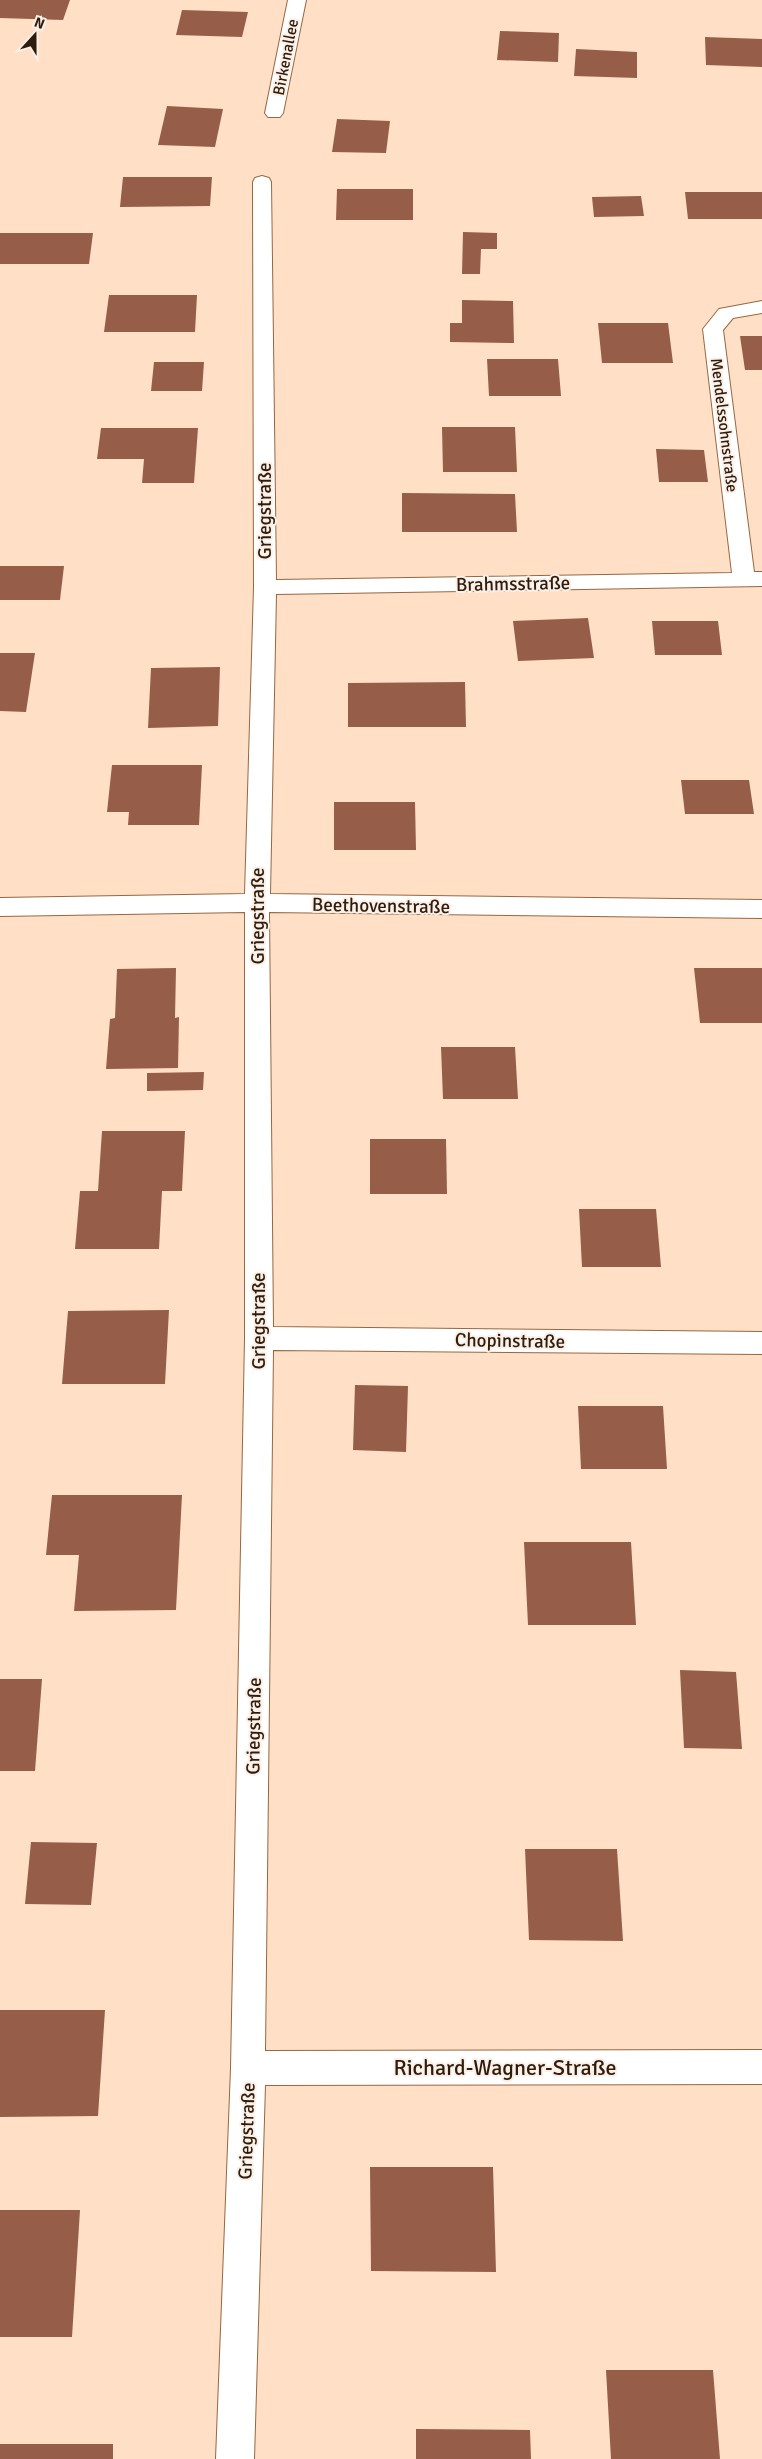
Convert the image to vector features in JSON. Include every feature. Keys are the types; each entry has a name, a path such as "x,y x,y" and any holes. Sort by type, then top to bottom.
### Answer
{"street":[{"name":"Birkenallee","path":"274,113 297,0"},
{"name":"Griegstraße","path":"235,2459 248,2068 259,1338 257,903 264,587 262,182"},
{"name":"Mendelssohnstraße","path":"753,579 712,329 726,314 762,307"},
{"name":"Brahmsstraße","path":"264,587 753,579"},
{"name":"Beethovenstraße","path":"0,907 257,903 762,909"},
{"name":"Chopinstraße","path":"259,1338 762,1343"},
{"name":"Richard-Wagner-Straße","path":"248,2068 762,2067"}],"building":[{"path":"0,0 70,0 63,20 0,18"},
{"path":"182,10 248,12 242,37 176,35"},
{"path":"500,31 559,33 558,62 497,60"},
{"path":"705,37 762,39 762,67 706,65"},
{"path":"576,49 637,52 637,78 574,76"},
{"path":"167,106 223,109 215,147 158,145"},
{"path":"337,119 390,121 386,153 332,152"},
{"path":"123,177 212,177 210,206 120,207"},
{"path":"337,189 413,189 413,220 336,220"},
{"path":"685,192 762,192 762,219 688,219"},
{"path":"641,196 644,216 594,217 592,197"},
{"path":"463,232 497,233 497,249 481,249 480,274 462,274"},
{"path":"0,233 93,233 89,264 0,264"},
{"path":"109,295 197,295 195,332 104,332"},
{"path":"462,300 513,301 514,343 450,342 450,323 462,323"},
{"path":"598,323 668,323 673,363 602,363"},
{"path":"740,336 762,336 762,370 745,370"},
{"path":"487,359 558,359 561,396 489,396"},
{"path":"154,362 204,362 202,391 151,391"},
{"path":"442,427 515,427 517,472 443,472"},
{"path":"101,428 198,428 194,483 142,483 144,459 97,459"},
{"path":"656,449 704,450 708,482 659,482"},
{"path":"402,493 515,494 517,532 402,532"},
{"path":"0,566 64,566 60,600 0,600"},
{"path":"588,618 594,658 518,661 513,621"},
{"path":"652,621 718,621 722,655 655,655"},
{"path":"0,653 35,653 26,712 0,711"},
{"path":"220,667 218,726 148,728 151,668"},
{"path":"465,682 466,727 348,727 348,683"},
{"path":"112,765 202,765 199,825 128,825 129,812 107,812"},
{"path":"681,780 749,780 754,814 685,814"},
{"path":"334,802 415,802 416,850 334,850"},
{"path":"176,968 175,1018 179,1017 178,1068 106,1069 110,1019 115,1018 117,969"},
{"path":"694,968 762,968 762,1023 700,1023"},
{"path":"441,1047 515,1047 518,1099 443,1099"},
{"path":"204,1072 203,1090 147,1091 147,1073"},
{"path":"102,1131 185,1131 182,1191 162,1191 159,1249 75,1249 80,1191 98,1191"},
{"path":"370,1139 446,1139 447,1194 370,1194"},
{"path":"579,1209 656,1209 661,1267 582,1267"},
{"path":"169,1310 165,1384 62,1384 68,1311"},
{"path":"355,1385 408,1386 406,1452 353,1450"},
{"path":"578,1406 663,1406 667,1469 581,1469"},
{"path":"52,1495 182,1495 176,1610 74,1611 79,1555 46,1555"},
{"path":"524,1542 631,1542 636,1625 528,1625"},
{"path":"680,1670 736,1672 742,1749 684,1748"},
{"path":"0,1679 42,1679 35,1771 0,1771"},
{"path":"31,1842 97,1843 91,1905 25,1904"},
{"path":"525,1849 617,1849 623,1941 529,1940"},
{"path":"0,2010 105,2010 98,2116 0,2117"},
{"path":"370,2167 493,2167 496,2272 371,2271"},
{"path":"0,2210 80,2210 72,2337 0,2337"},
{"path":"606,2370 713,2370 720,2459 611,2459"},
{"path":"416,2429 530,2430 531,2459 416,2459"},
{"path":"0,2444 113,2444 113,2459 0,2459"}]}
